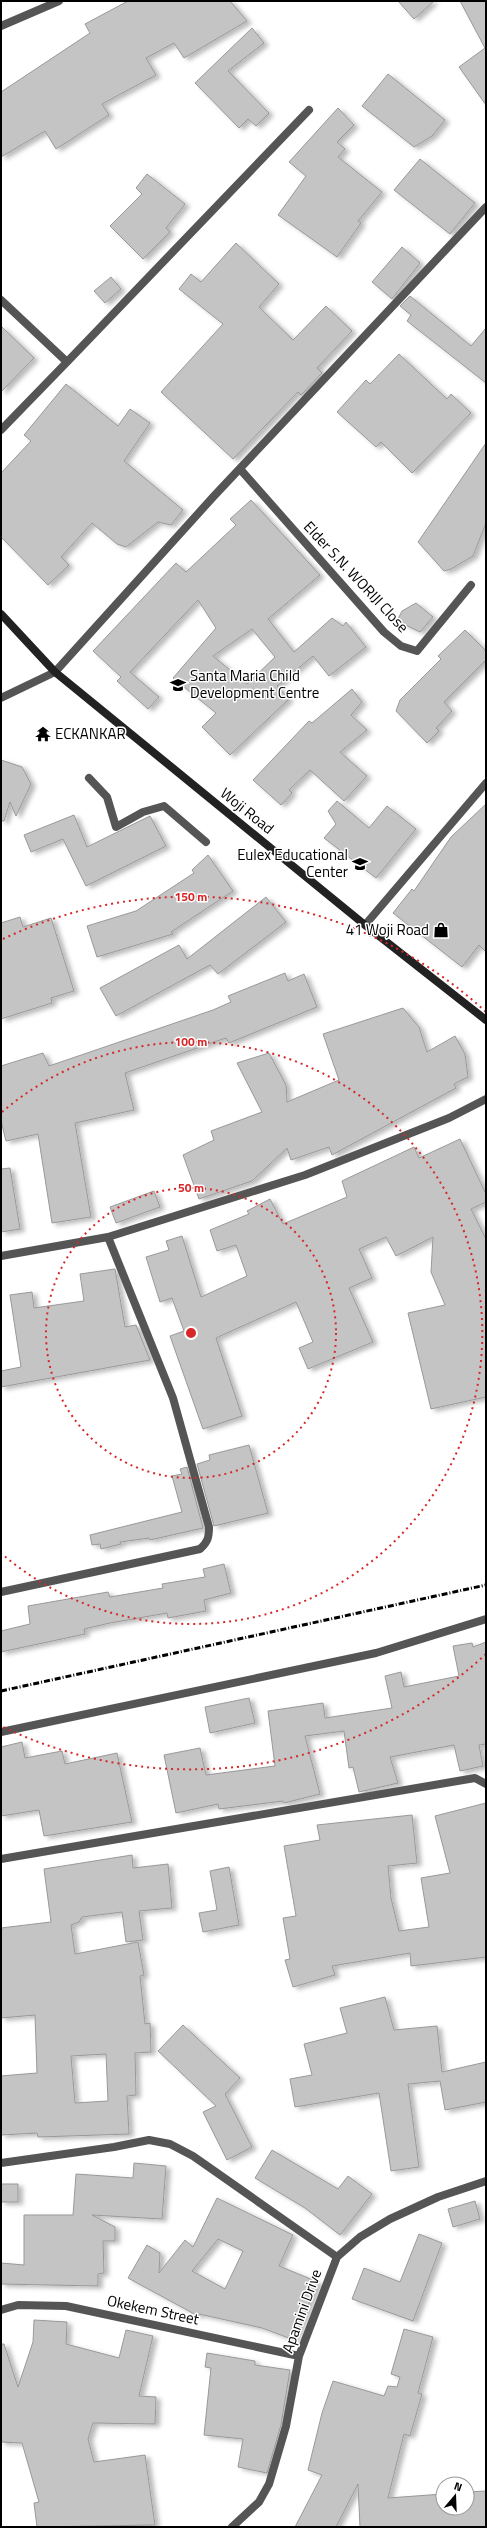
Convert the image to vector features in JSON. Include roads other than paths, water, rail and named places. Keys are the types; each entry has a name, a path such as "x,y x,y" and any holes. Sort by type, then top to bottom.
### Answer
{"main road":[{"name":"Woji Road","path":"1,614 55,672 365,925 486,1020"}],"street":[{"path":"1,26 59,1"},
{"path":"1,430 309,110"},
{"path":"1,698 55,672 240,469 486,207"},
{"path":"1,300 67,362"},
{"name":"Elder S.N. WORIJI Close","path":"240,469 384,632 400,646 417,651 471,585"},
{"path":"89,778 107,797 116,827 143,812 164,806 206,842"},
{"path":"365,925 486,783"},
{"path":"1,1256 108,1237 305,1175 448,1118 486,1099"},
{"path":"1,1592 200,1549 207,1543 209,1537 209,1527 173,1398 108,1237"},
{"path":"1,1732 376,1653 486,1619"},
{"path":"1,1859 475,1778 486,1784"},
{"path":"1,2162 114,2147 149,2140 170,2144 193,2156 336,2257"},
{"name":"Apamini Drive","path":"232,2527 259,2502 269,2484 286,2426 299,2356 336,2257 360,2237 390,2219 438,2197 486,2181"},
{"name":"Okekem Street","path":"1,2310 18,2306 66,2306 299,2356"}],"railway":[{"path":"1,1691 486,1585"}],"place":[{"name":"Santa Maria Child Development Centre","path":"178,685"},
{"name":"ECKANKAR","path":"43,734"},
{"name":"Eulex Educational Center","path":"360,864"},
{"name":"41 Woji Road","path":"441,930"}]}
